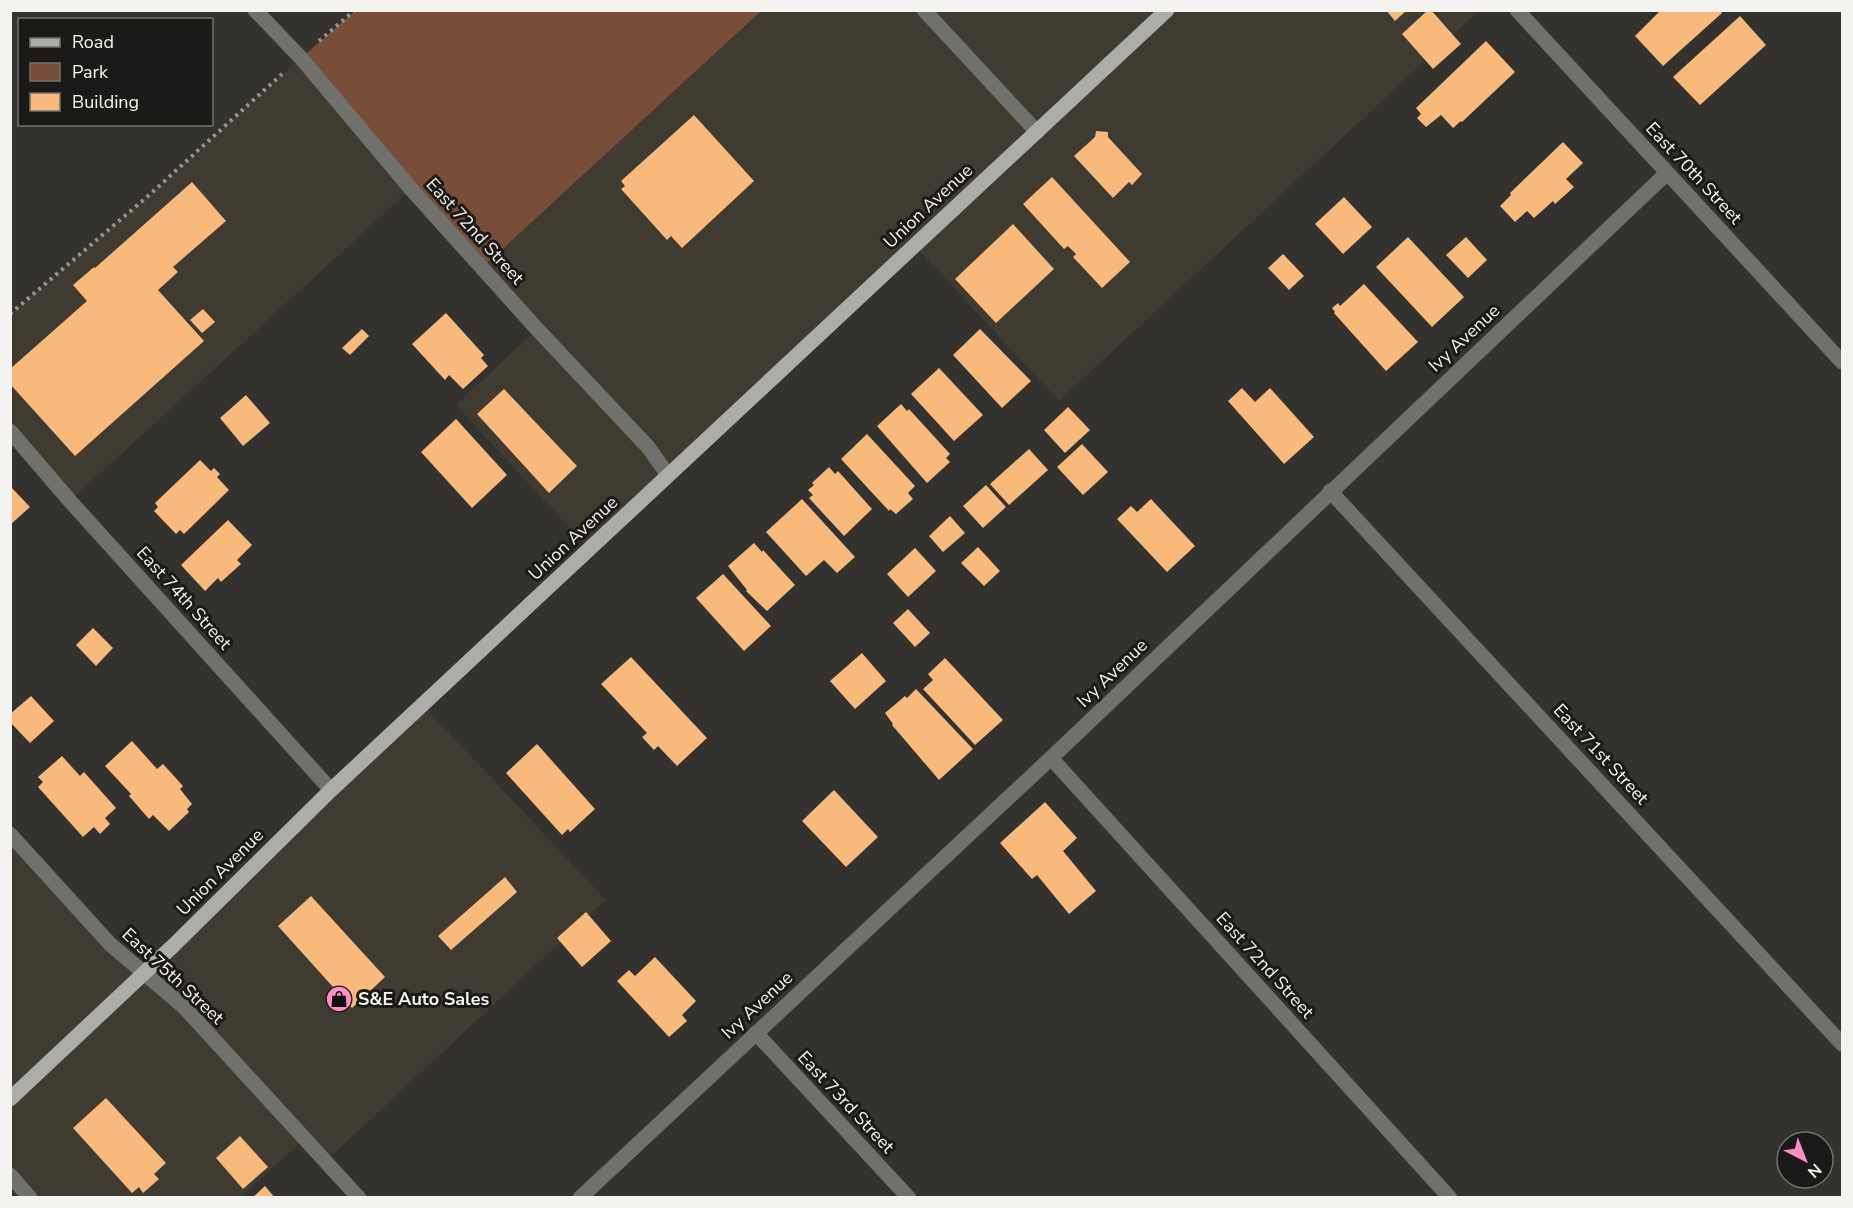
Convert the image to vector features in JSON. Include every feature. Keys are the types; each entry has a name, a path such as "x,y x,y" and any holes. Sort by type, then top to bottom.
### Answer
{"main road":[{"name":"Union Avenue","path":"10,1099 174,945 331,790 1167,10"}],"street":[{"name":"East 72nd Street","path":"255,10 301,58 458,242 648,447 668,475"},
{"path":"924,10 1037,132"},
{"name":"East 70th Street","path":"1517,10 1842,362"},
{"name":"Ivy Avenue","path":"580,1197 1051,758 1667,173"},
{"name":"East 74th Street","path":"10,431 70,501 331,790"},
{"name":"East 71st Street","path":"1330,491 1842,1044"},
{"name":"East 72nd Street","path":"1051,758 1450,1197"},
{"name":"East 75th Street","path":"10,834 110,944 184,1007 359,1197"},
{"name":"East 73rd Street","path":"756,1033 909,1197"},
{"path":"10,1176 30,1197"}],"path":[{"path":"316,44 355,10"},
{"path":"10,314 148,196 286,71"}],"shaded area":[{"path":"761,11 1479,11 1059,401 915,246 589,549 456,405 537,329 482,268"},
{"path":"301,58 411,189 70,501 11,431 10,314 148,196"},
{"path":"422,704 606,900 326,1161 304,1139 241,1197 30,1197 11,1175 10,834 143,973"}],"green space":[{"path":"355,11 761,11 482,268 301,58"}],"building":[{"path":"1386,10 1407,10 1395,21"},
{"path":"1428,10 1431,10 1461,44 1433,69 1402,34"},
{"path":"1661,10 1719,10 1722,13 1663,66 1635,36"},
{"path":"1740,16 1766,45 1700,105 1673,77"},
{"path":"1486,41 1515,72 1453,128 1441,115 1426,127 1417,118 1421,114 1416,108"},
{"path":"694,115 754,181 682,248 671,236 667,240 621,189 625,186 621,181"},
{"path":"1096,131 1108,132 1108,137 1142,174 1132,185 1129,182 1113,198 1074,156 1095,137"},
{"path":"1563,142 1583,163 1566,179 1574,187 1534,218 1527,211 1515,222 1500,206 1511,195 1510,193"},
{"path":"1052,177 1130,262 1102,288 1073,257 1076,254 1068,246 1064,249 1023,204"},
{"path":"192,182 226,221 173,267 178,272 158,290 204,341 75,456 10,384 10,369 87,301 73,285"},
{"path":"1344,197 1372,227 1343,254 1315,224"},
{"path":"1013,224 1054,269 996,323 955,279"},
{"path":"1408,237 1464,297 1432,327 1376,267"},
{"path":"1466,237 1487,260 1468,278 1446,255"},
{"path":"1283,254 1304,276 1289,290 1268,268"},
{"path":"1364,284 1418,342 1386,371 1332,308 1338,303 1340,306"},
{"path":"203,309 215,322 202,333 190,320"},
{"path":"446,313 484,355 481,358 488,366 463,389 449,375 445,380 412,344"},
{"path":"362,329 369,336 350,355 342,348"},
{"path":"980,329 1031,381 1002,408 953,355"},
{"path":"939,368 983,415 954,441 911,394"},
{"path":"1242,388 1255,402 1270,388 1314,437 1284,464 1228,401"},
{"path":"504,389 577,466 549,493 477,414"},
{"path":"246,395 270,423 243,446 220,418"},
{"path":"901,404 907,411 909,409 950,454 946,458 950,462 927,483 877,426"},
{"path":"1068,407 1090,430 1065,453 1044,430"},
{"path":"456,419 507,475 472,508 421,452"},
{"path":"867,434 915,486 908,493 913,499 896,514 890,509 889,511 841,459"},
{"path":"1082,444 1108,472 1083,495 1057,467"},
{"path":"1029,449 1048,470 1009,505 990,484"},
{"path":"200,460 211,471 214,468 220,474 217,477 229,490 184,534 180,530 176,534 154,511 158,507 155,503"},
{"path":"829,467 835,474 838,471 872,509 844,536 809,498 813,495 808,490 814,485 812,483"},
{"path":"986,485 1006,507 983,528 963,506"},
{"path":"10,486 30,507 10,525"},
{"path":"802,499 855,557 837,573 824,560 806,576 766,532"},
{"path":"1151,499 1195,546 1167,572 1117,519 1131,506 1137,512"},
{"path":"950,516 965,533 943,552 929,536"},
{"path":"228,520 252,545 237,560 241,564 221,582 218,578 205,591 181,565"},
{"path":"754,543 795,585 767,611 746,591 728,566"},
{"path":"978,547 1000,571 984,586 961,563"},
{"path":"915,548 936,571 908,597 887,574"},
{"path":"723,574 771,626 744,651 696,598"},
{"path":"908,609 930,633 915,647 893,623"},
{"path":"93,628 113,648 96,666 76,645"},
{"path":"862,653 886,681 855,709 830,681"},
{"path":"631,657 707,738 677,766 658,746 654,750 642,737 647,733 601,684"},
{"path":"945,658 1003,720 975,745 923,689 933,680 928,674"},
{"path":"916,689 973,749 939,780 892,725 885,713"},
{"path":"31,696 54,721 30,743 10,722 10,714"},
{"path":"132,741 157,769 163,764 183,786 180,789 192,804 187,809 189,812 169,831 153,815 149,819 129,796 131,794 105,766"},
{"path":"537,744 595,809 570,832 568,829 562,835 506,773"},
{"path":"62,756 80,776 84,772 116,808 105,818 110,824 100,834 94,827 83,837 38,787 43,782 38,777"},
{"path":"834,790 878,837 846,867 802,821"},
{"path":"1045,802 1077,838 1063,851 1096,891 1069,914 1037,875 1032,879 1000,843"},
{"path":"505,877 517,892 451,950 438,936"},
{"path":"311,896 385,977 352,1008 339,993 335,997 329,991 333,987 278,926"},
{"path":"586,912 611,941 582,967 557,938"},
{"path":"655,957 696,1001 682,1015 687,1021 669,1037 617,981 629,970 635,976"},
{"path":"106,1098 166,1163 154,1174 159,1179 143,1193 139,1187 132,1193 73,1128"},
{"path":"240,1136 268,1167 243,1189 216,1158"},
{"path":"265,1186 275,1198 252,1198"}],"place":[{"name":"S&E Auto Sales","path":"339,999"}]}
